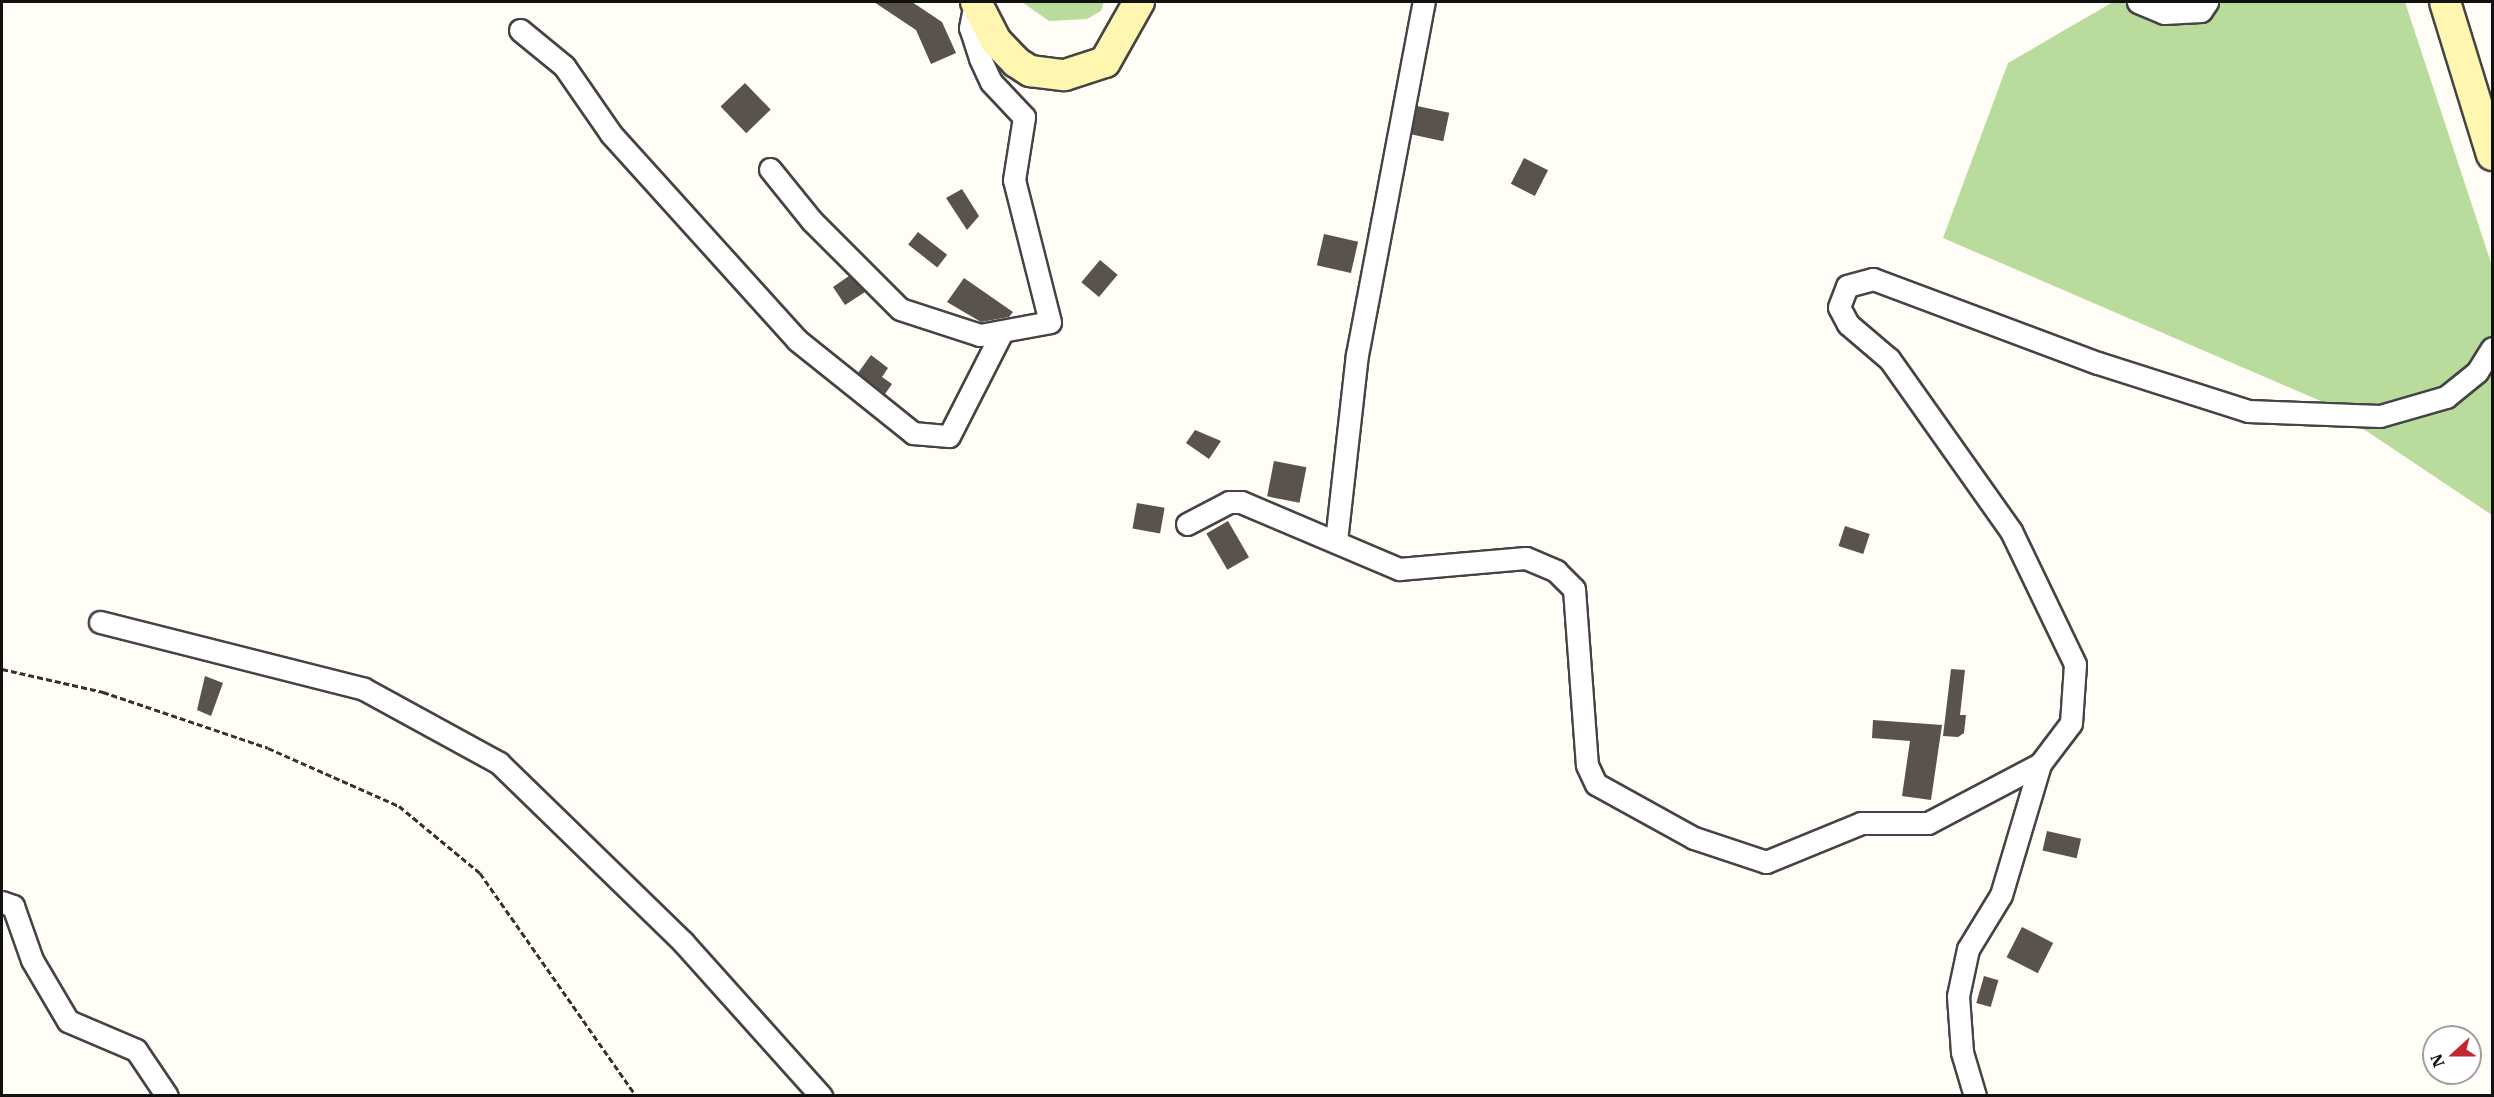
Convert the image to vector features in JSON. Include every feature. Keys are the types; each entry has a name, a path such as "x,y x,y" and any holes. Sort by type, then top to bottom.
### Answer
{"main road":[{"path":"975,2 996,41 1016,62 1030,70 1065,75 1105,62 1139,2"},
{"path":"992,2 1011,40 1027,51 1064,60 1094,48 1122,2"},
{"path":"2445,2 2493,154"},
{"path":"2464,2 2493,95"}],"street":[{"path":"770,169 812,221 900,309 952,330 1002,332 1050,322 1014,180 1024,117 991,82 980,58 970,28 975,2"},
{"path":"1336,541 1357,355 1424,2"},
{"path":"2138,2 2164,13 2201,11 2207,2"},
{"path":"520,30 564,66 611,134 797,340 913,434 950,436 1002,332"},
{"path":"1975,1095 1962,1052 1958,996 1968,949 2001,895 2040,765 2070,723 2075,664 2011,531 1889,359 1848,324 1839,307 1847,286 1873,279 2098,363 2248,411 2380,416 2446,397 2477,372 2493,348"},
{"path":"1187,524 1229,502 1241,502 1399,569 1526,558 1556,571 1574,589 1587,765 1596,784 1694,838 1766,862 1861,823 1928,823 2040,765"},
{"path":"100,622 364,689 499,763 683,942 821,1095"},
{"path":"2,902 13,906 32,960 68,1021 136,1050 167,1095"}],"path":[{"path":"2,669 103,692 268,748 399,806 480,873 636,1095"}],"green space":[{"path":"1022,2 1104,2 1101,11 1087,19 1049,21"},
{"path":"2113,2 2405,2 2492,266 2492,515 2323,402 1943,238 2008,63"}],"building":[{"path":"874,2 912,2 942,22 956,53 931,64 916,30"},
{"path":"745,83 771,110 746,133 721,107"},
{"path":"1417,106 1449,113 1443,141 1411,134"},
{"path":"1524,158 1548,170 1535,196 1511,184"},
{"path":"962,189 979,216 967,230 946,198"},
{"path":"918,232 947,255 937,267 908,245"},
{"path":"1324,234 1358,242 1351,273 1317,265"},
{"path":"1100,260 1118,275 1099,297 1081,282"},
{"path":"849,276 865,292 845,305 833,287"},
{"path":"964,278 1013,312 1009,317 981,322 947,302"},
{"path":"871,355 888,368 882,377 892,384 885,394 858,373"},
{"path":"1195,430 1221,441 1209,459 1186,443"},
{"path":"1274,461 1306,467 1300,503 1267,496"},
{"path":"1137,503 1165,508 1160,533 1132,529"},
{"path":"1228,521 1249,557 1227,570 1206,534"},
{"path":"1845,526 1870,534 1863,554 1839,546"},
{"path":"1951,669 1965,670 1960,715 1966,715 1964,733 1958,737 1943,736"},
{"path":"205,676 223,683 211,716 197,710"},
{"path":"1873,720 1942,725 1931,800 1902,796 1910,741 1872,738"},
{"path":"2047,831 2081,839 2077,858 2043,850"},
{"path":"2022,927 2053,943 2038,973 2007,957"},
{"path":"1984,976 1998,980 1991,1007 1976,1003"}]}
